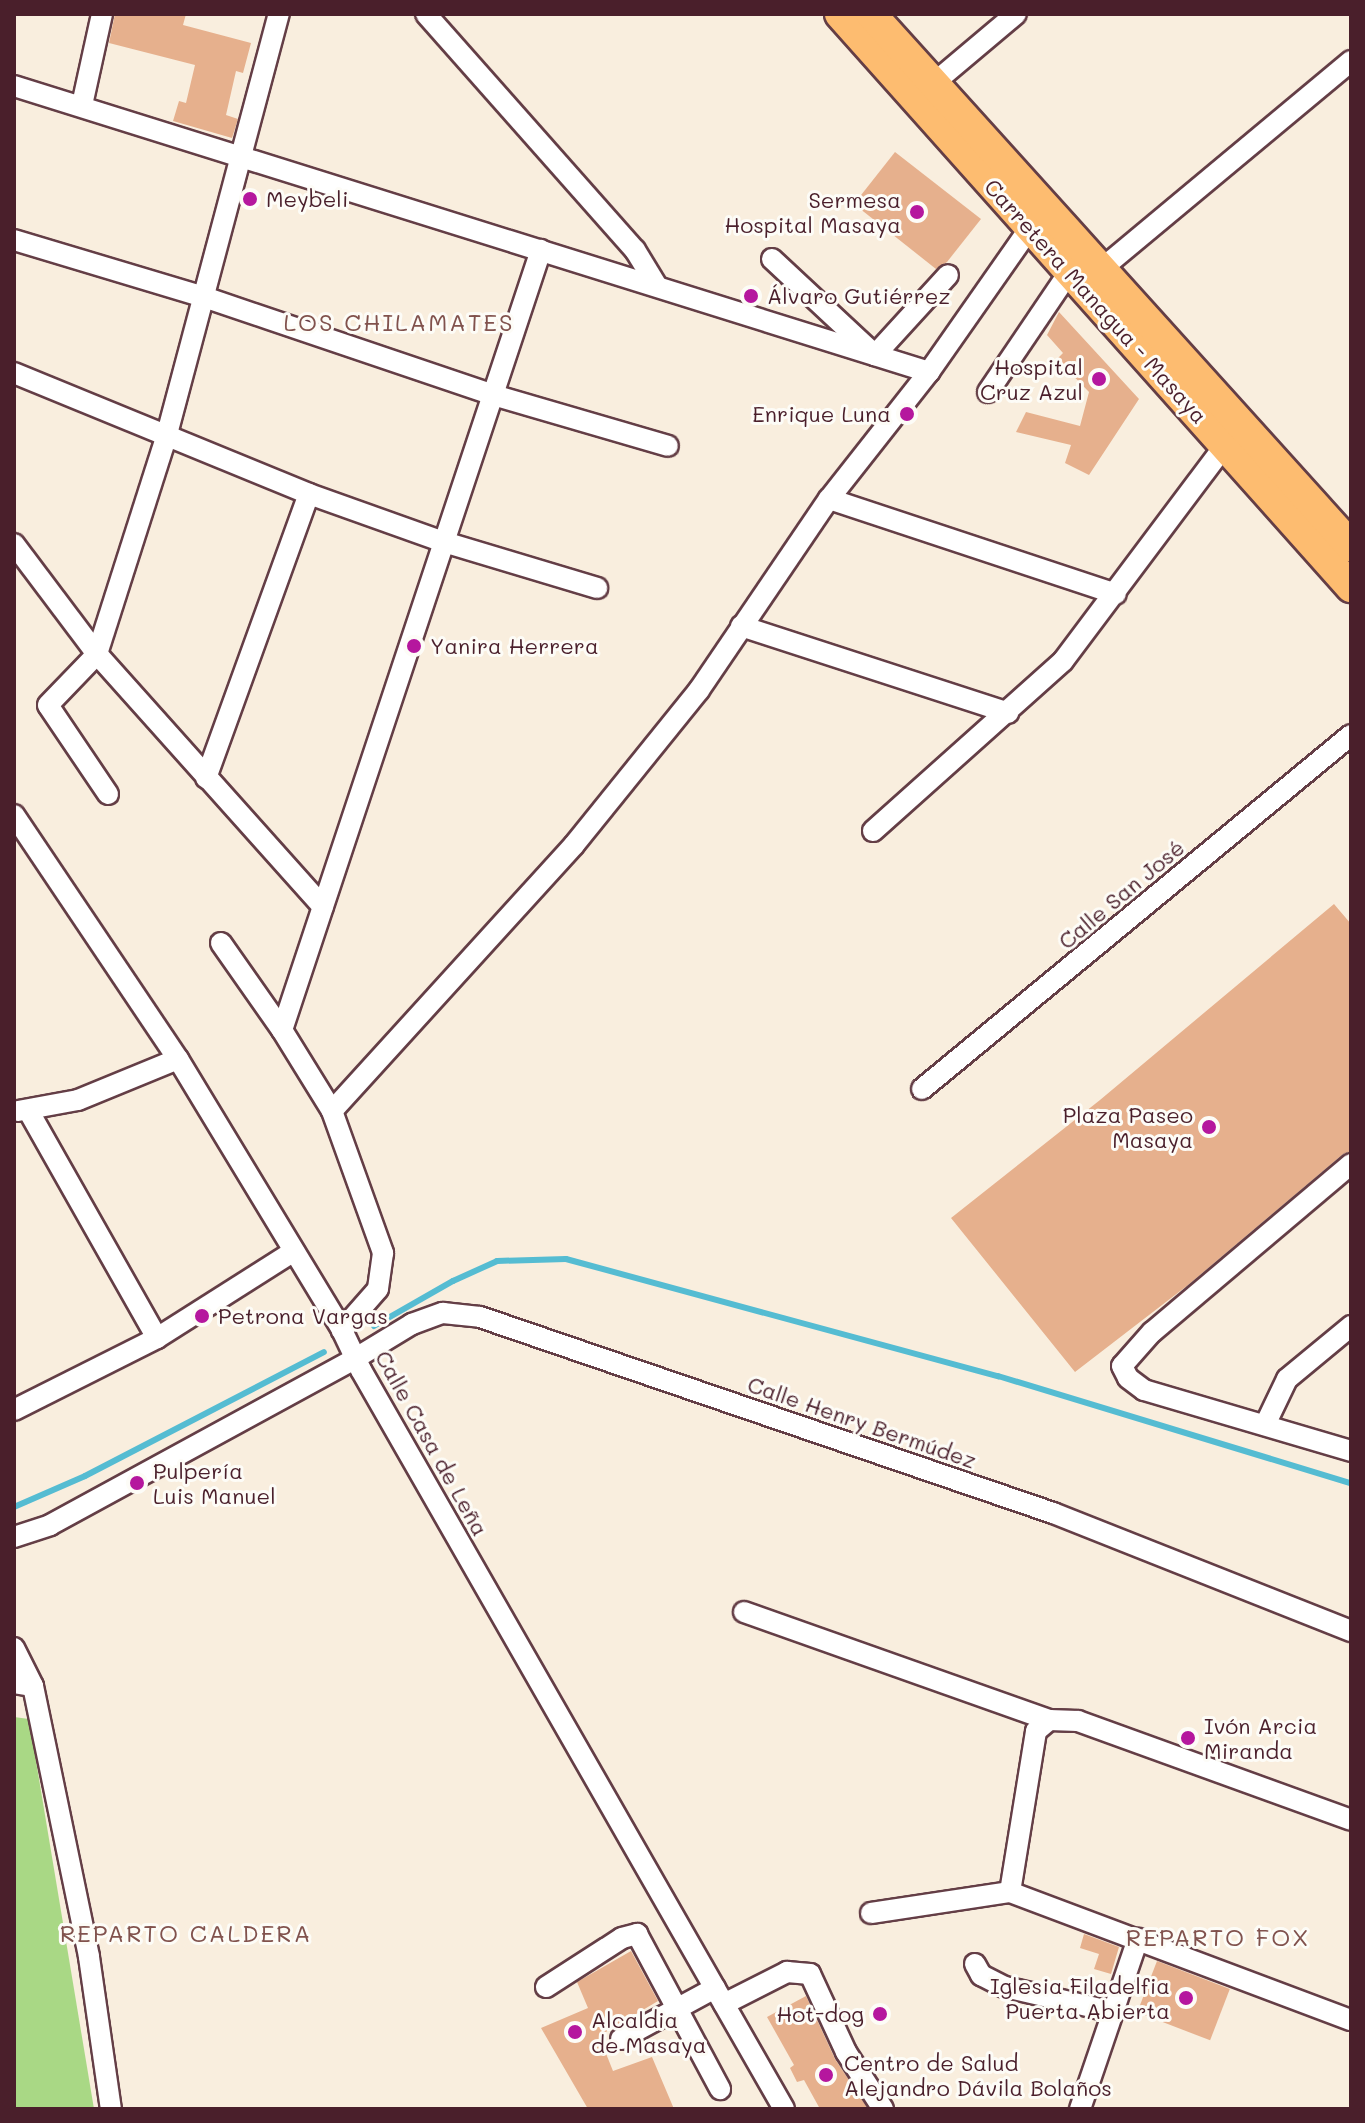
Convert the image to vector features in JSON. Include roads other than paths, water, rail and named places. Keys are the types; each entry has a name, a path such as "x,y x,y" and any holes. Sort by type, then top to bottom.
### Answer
{"highway":[{"name":"Carretera Managua - Masaya","path":"840,14 1030,228 1084,276 1351,546"},
{"name":"Carretera Managua - Masaya","path":"871,14 934,83 1084,276 1225,445 1351,587"}],"street":[{"path":"82,105 102,14"},
{"path":"108,794 48,705 97,654 167,434 279,14"},
{"path":"426,14 635,250 657,286"},
{"path":"934,83 1016,14"},
{"path":"988,392 1084,276 1351,61"},
{"path":"14,86 929,372"},
{"path":"332,1111 574,845 699,690 829,499 929,372 1030,228"},
{"path":"14,240 204,297 493,395 668,446"},
{"path":"282,1030 541,250"},
{"path":"772,259 875,355"},
{"path":"875,355 948,275"},
{"path":"14,373 309,494 444,542 597,588"},
{"path":"873,831 1063,661 1225,445"},
{"path":"206,778 309,494"},
{"path":"829,499 1116,594"},
{"path":"14,544 97,654 323,907"},
{"path":"741,626 1008,713"},
{"name":"Calle San José","path":"922,1089 1351,735"},
{"name":"Calle Casa de Leña","path":"14,815 178,1059 342,1330 784,2109"},
{"path":"221,943 282,1030 332,1111 383,1253 378,1289 342,1330"},
{"path":"157,1338 21,1111 78,1100 178,1059"},
{"path":"1351,1164 1152,1332 1122,1366 1128,1378 1144,1390 1351,1451"},
{"path":"14,1410 157,1338 294,1251"},
{"name":"Calle Henry Bermúdez","path":"14,1537 50,1525 356,1358 412,1324 443,1313 480,1317 1053,1513 1351,1631"},
{"path":"1265,1425 1287,1379 1351,1326"},
{"path":"744,1612 1049,1720 1078,1721 1351,1820"},
{"path":"14,1648 89,1957 111,2109"},
{"path":"1010,1892 1036,1731 1049,1720"},
{"path":"871,1913 1010,1892 1351,2020"},
{"path":"546,1987 622,1938 637,1934 720,2089"},
{"path":"1080,2109 1138,1939"},
{"path":"975,1964 981,1975 1005,1987 1113,2012"},
{"path":"621,2039 678,2008 787,1972 810,1974 846,2052 883,2109"}],"waterway":[{"path":"374,1326 453,1281 497,1261 566,1259 998,1376 1351,1483"},
{"path":"14,1507 85,1476 324,1352"}],"place":[{"name":"Meybeli","path":"250,199"},
{"name":"Sermesa Hospital Masaya","path":"917,212"},
{"name":"Álvaro Gutiérrez","path":"751,296"},
{"name":"Hospital Cruz Azul","path":"1099,379"},
{"name":"Enrique Luna","path":"907,414"},
{"name":"Yanira Herrera","path":"414,646"},
{"name":"Plaza Paseo Masaya","path":"1209,1127"},
{"name":"Petrona Vargas","path":"202,1316"},
{"name":"Pulpería Luis Manuel","path":"137,1483"},
{"name":"Ivón Arcia Miranda","path":"1188,1738"},
{"name":"Iglesia Filadelfia Puerta Abierta","path":"1186,1998"},
{"name":"Hot-dog","path":"880,2014"},
{"name":"Alcaldia de Masaya","path":"575,2032"},
{"name":"Centro de Salud Alejandro Dávila Bolaños","path":"826,2075"}],"district":[{"name":"LOS CHILAMATES","path":"399,322"},
{"name":"REPARTO CALDERA","path":"186,1933"},
{"name":"REPARTO FOX","path":"1218,1937"}]}
